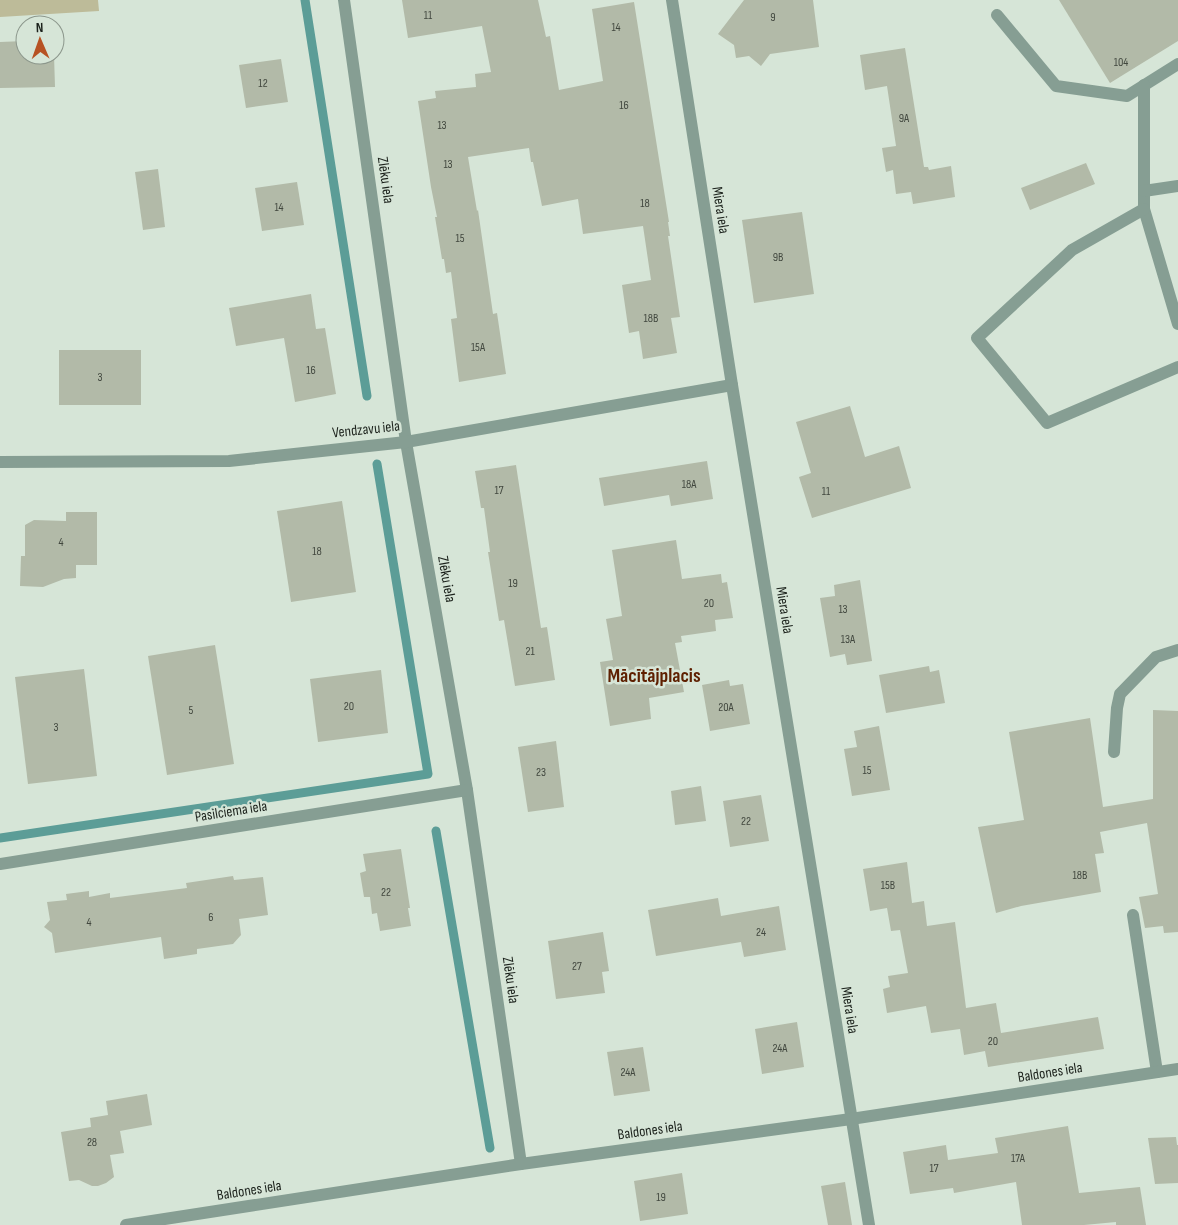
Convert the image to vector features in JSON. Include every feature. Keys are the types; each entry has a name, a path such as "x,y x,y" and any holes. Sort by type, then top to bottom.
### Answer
{"street":[{"name":"Zlēku iela","path":"344,0 406,442 466,790 521,1164"},
{"name":"Miera iela","path":"672,0 732,385 869,1225"},
{"path":"996,15 1056,86 1127,96 1178,64"},
{"path":"1144,85 1144,209 1178,324"},
{"path":"1144,191 1178,186"},
{"path":"1144,209 1072,250 977,338 1047,423 1178,367"},
{"name":"Vendzavu iela","path":"0,462 229,461 406,442 732,385"},
{"path":"1114,752 1117,708 1120,694 1156,657 1178,650"},
{"name":"Pasilciema iela","path":"0,864 466,790"},
{"path":"1132,915 1157,1072"},
{"name":"Baldones iela","path":"126,1225 521,1164 851,1119 1178,1069"}],"shaded area":[{"path":"0,0 98,0 99,11 0,17"}],"building":[{"path":"402,0 538,0 546,37 550,36 559,90 603,81 592,9 634,2 669,222 670,236 668,236 680,317 671,318 677,353 643,359 639,331 629,333 622,285 651,280 643,226 583,234 578,199 542,206 529,148 468,157 478,210 493,314 497,313 506,374 459,382 451,319 457,318 451,272 446,273 444,259 442,259 418,101 436,98 435,91 476,87 475,74 491,72 482,26 408,38"},
{"path":"744,0 813,0 819,47 770,54 761,66 749,56 736,58 734,45 718,34"},
{"path":"1059,0 1178,0 1178,41 1110,83"},
{"path":"15,41 15,65 54,65 55,87 0,88 0,42"},
{"path":"905,48 924,167 928,167 929,170 951,166 955,197 913,204 911,192 896,194 893,170 886,172 882,148 896,146 887,86 865,90 860,55"},
{"path":"281,59 288,102 246,108 239,65"},
{"path":"1086,163 1095,184 1030,210 1021,188"},
{"path":"158,169 165,227 143,230 135,172"},
{"path":"297,182 304,225 262,231 255,188"},
{"path":"802,212 814,294 754,303 742,220"},
{"path":"311,294 316,329 325,328 336,394 295,402 284,338 236,346 229,308"},
{"path":"59,350 141,350 141,405 59,405"},
{"path":"850,406 865,457 899,446 911,488 812,518 799,477 811,473 796,422"},
{"path":"707,461 713,499 671,506 669,495 604,506 599,478"},
{"path":"516,465 541,628 547,627 555,680 515,686 504,620 499,621 488,552 490,552 484,508 481,508 475,471"},
{"path":"342,501 356,592 291,602 277,511"},
{"path":"66,512 97,512 97,565 76,565 76,578 64,579 43,587 20,586 21,556 25,556 25,525 34,520 66,521"},
{"path":"676,540 682,579 721,574 722,583 727,582 733,618 715,620 716,631 681,636 682,642 675,643 684,692 649,698 651,719 610,726 600,662 613,660 606,619 622,616 612,550"},
{"path":"860,580 872,661 847,665 845,654 830,657 820,598 835,596 834,585"},
{"path":"215,645 234,764 167,775 148,656"},
{"path":"929,666 930,672 939,670 945,703 886,713 879,675"},
{"path":"84,669 97,776 28,784 15,677"},
{"path":"381,670 388,733 318,742 310,679"},
{"path":"729,680 730,686 743,684 750,724 710,731 702,685"},
{"path":"1153,710 1178,711 1178,932 1164,933 1163,926 1145,928 1139,897 1158,894 1147,823 1100,832 1104,853 1095,854 1101,892 1021,906 996,913 978,827 1024,820 1009,732 1090,718 1103,807 1153,799"},
{"path":"879,726 890,790 852,796 844,749 857,747 854,731"},
{"path":"556,741 564,807 528,812 518,747"},
{"path":"701,786 706,821 675,825 671,791"},
{"path":"761,795 769,841 730,847 723,801"},
{"path":"401,849 411,926 380,931 377,913 372,914 370,897 364,897 360,873 366,871 363,854"},
{"path":"907,862 912,903 924,901 927,926 955,922 966,1008 996,1003 1001,1033 1098,1017 1104,1049 988,1067 985,1051 964,1055 960,1029 931,1033 926,1006 887,1013 883,989 890,987 888,976 908,973 900,930 891,931 887,908 870,911 863,869"},
{"path":"233,876 234,880 263,877 268,915 239,919 241,935 233,944 197,949 197,954 164,959 161,937 55,953 52,933 44,927 50,920 47,902 67,900 66,894 89,891 89,897 110,893 110,898 187,888 186,883"},
{"path":"718,898 721,916 779,906 786,950 744,957 741,942 656,956 648,910"},
{"path":"603,932 609,971 602,972 605,993 556,999 548,941"},
{"path":"797,1022 804,1067 762,1074 755,1029"},
{"path":"643,1047 650,1091 614,1096 607,1052"},
{"path":"147,1094 152,1125 120,1131 124,1153 110,1155 114,1177 98,1186 92,1186 79,1180 69,1181 61,1132 91,1127 90,1118 108,1115 106,1101"},
{"path":"1068,1126 1079,1193 1140,1187 1146,1225 1116,1225 1116,1222 1084,1225 1022,1225 1016,1182 954,1193 953,1188 910,1194 903,1152 946,1145 948,1160 998,1153 995,1138"},
{"path":"1176,1137 1178,1145 1178,1183 1155,1184 1148,1138"},
{"path":"682,1173 688,1214 640,1221 634,1181"},
{"path":"845,1182 852,1225 828,1225 821,1186"}],"waterway":[{"path":"305,0 367,396"},
{"path":"0,838 428,774 377,464"},
{"path":"436,831 490,1148"}],"district":[{"name":"Mācītājplacis","path":"654,675"}]}
